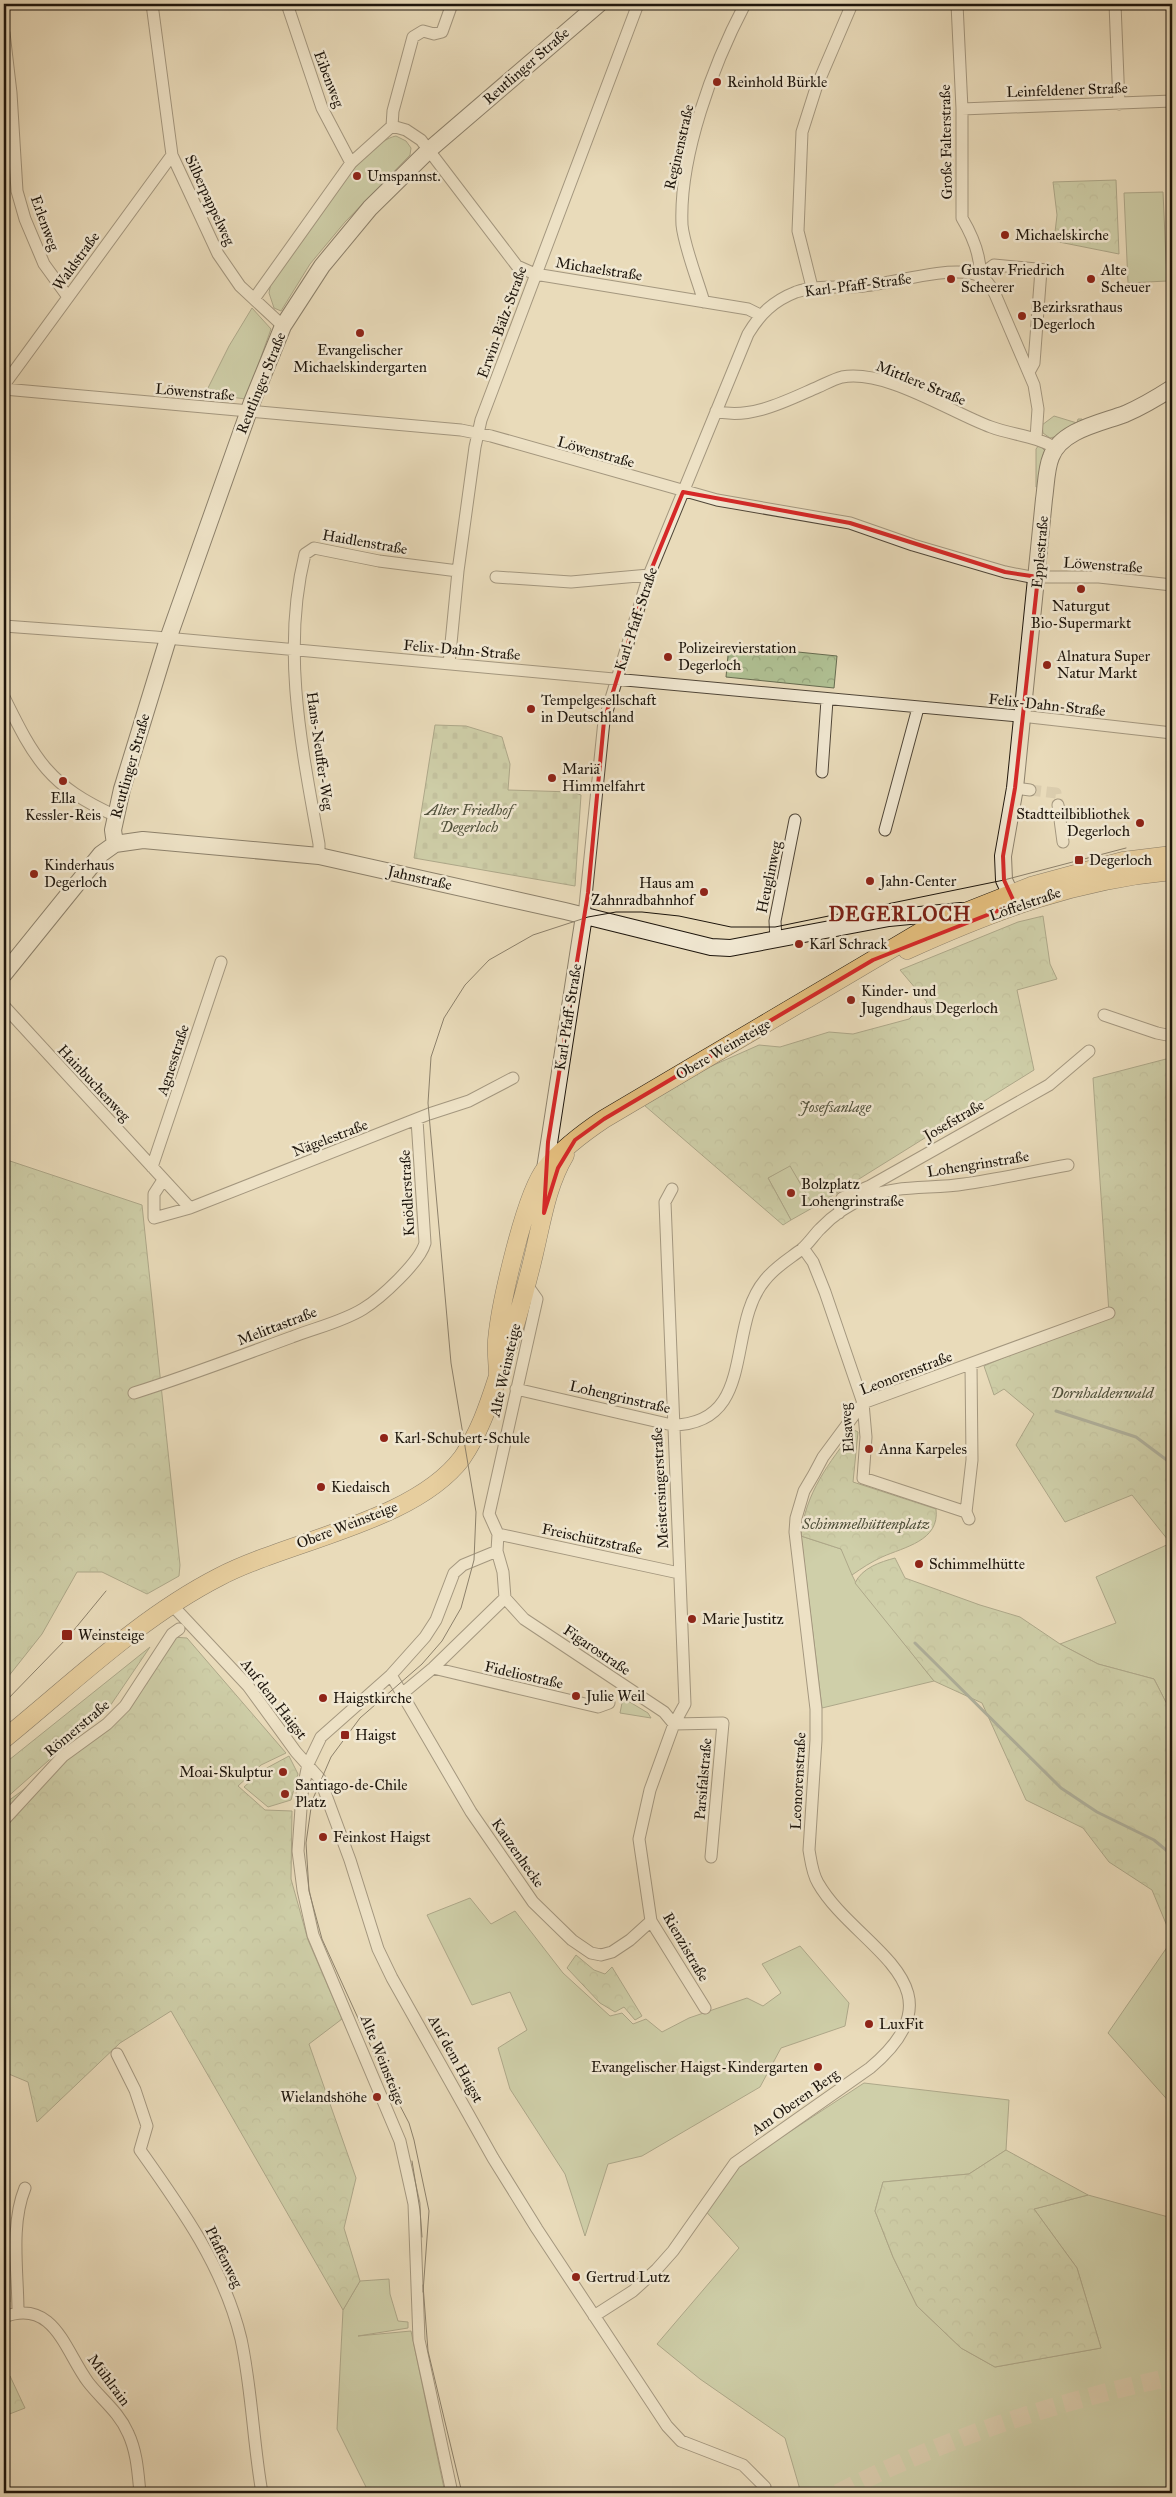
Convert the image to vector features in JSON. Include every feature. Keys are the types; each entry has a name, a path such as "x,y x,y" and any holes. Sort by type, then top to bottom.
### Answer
{"main road":[{"name":"Löffelstraße","path":"873,960 907,950 954,930 1012,899 1031,886 1123,861 1172,855"},
{"name":"Löffelstraße","path":"873,960 898,943 932,925 966,911 1012,899 1044,895 1135,875 1172,871"},
{"name":"Obere Weinsteige","path":"498,1378 497,1340 513,1261 524,1218 545,1169 574,1140 604,1118 873,960"},
{"name":"Obere Weinsteige","path":"4,1738 135,1631 172,1605 227,1573 310,1540 381,1515 427,1490 455,1465 472,1442 484,1419 528,1285 544,1213 558,1168 574,1140"},
{"path":"544,1213 542,1202 545,1169"}],"street":[{"name":"Silberpappelweg","path":"152,4 172,156 218,254 240,286 283,326"},
{"name":"Eibenweg","path":"288,4 322,108 350,163"},
{"path":"254,299 350,163 392,126 393,111 413,38 423,31 434,34 442,32 452,4"},
{"name":"Reutlinger Straße","path":"115,844 113,830 116,816 168,639 267,360 283,326 322,266 356,224 429,150 599,4"},
{"name":"Erwin-Bälz-Straße","path":"449,664 458,571 478,433 535,274 638,4"},
{"name":"Reginenstraße","path":"704,302 682,228 682,187 702,107 730,33 744,4"},
{"path":"812,287 798,231 802,132 816,88 852,4"},
{"name":"Große Falterstraße","path":"957,4 962,109 962,218 971,233 981,264 980,275"},
{"path":"1115,4 1119,104"},
{"name":"Erlenweg","path":"4,34 11,93 17,191 25,219 44,264 68,297"},
{"name":"Leinfeldener Straße","path":"962,109 1172,101"},
{"name":"Michaelstraße","path":"392,126 418,137 517,266 535,274 748,309 760,315"},
{"name":"Waldstraße","path":"4,385 172,156"},
{"path":"1029,372 1034,363 1044,270 994,265 980,275 987,281 995,294 1009,331 1029,372 1038,409 1036,438"},
{"name":"Karl-Pfaff-Straße","path":"545,1169 584,916 604,721 649,575 748,334 760,315 780,300 812,287 862,287 930,275 969,272 980,275"},
{"name":"Mittlere Straße","path":"716,411 726,414 774,406 841,377 863,376 921,396 992,428 1036,438 1056,448"},
{"path":"1056,448 1081,430 1125,414 1172,388"},
{"name":"Löwenstraße","path":"4,389 478,433 683,492 757,508 850,523 897,540 1005,572 1038,577 1099,577 1172,585"},
{"name":"Epplestraße","path":"1012,899 1004,880 1003,856 1022,789 1022,716 1038,577 1047,475 1051,458 1056,448"},
{"name":"Haidlenstraße","path":"293,650 302,567 305,554 314,548 379,561 458,571"},
{"path":"496,577 571,582 649,575"},
{"name":"Felix-Dahn-Straße","path":"4,626 293,650 828,700 1022,716 1172,733"},
{"name":"Hans-Neuffer-Weg","path":"293,650 300,735 319,844 318,856"},
{"path":"4,697 26,741 50,774 67,790 116,816"},
{"path":"822,772 828,700"},
{"path":"885,830 918,708"},
{"path":"1058,805 1063,842"},
{"name":"Heuglinweg","path":"776,940 775,921 796,820"},
{"name":"Jahnstraße","path":"115,844 143,840 167,841 318,856 711,946 730,948 889,918 906,918 954,930"},
{"path":"4,974 88,867 115,844"},
{"name":"Jahnstraße","path":"906,918 920,914 966,911"},
{"path":"889,918 895,928 898,943"},
{"name":"Agnesstraße","path":"152,1167 221,962"},
{"name":"Hainbuchenweg","path":"4,1006 190,1208"},
{"path":"1104,1015 1157,1033 1172,1036"},
{"name":"Josefstraße","path":"839,1213 842,1198 870,1186 1049,1085 1089,1051"},
{"name":"Nägelestraße","path":"163,1180 154,1194 154,1218 190,1208 469,1101 513,1078"},
{"name":"Knödlerstraße","path":"415,1261 423,1251 425,1243 417,1120"},
{"name":"Lohengrinstraße","path":"516,1389 672,1425 696,1423 706,1419 726,1397 739,1362 743,1330 751,1301 764,1280 776,1268 804,1248 821,1227 839,1213 855,1202 877,1193 963,1184 1068,1164"},
{"name":"Meistersingerstraße","path":"672,1190 665,1202 672,1425 685,1704 674,1724"},
{"name":"Elsaweg","path":"804,1248 825,1292 863,1403 866,1437 863,1478 967,1515 972,1460 971,1364"},
{"name":"Melittastraße","path":"134,1393 184,1378 364,1309 378,1298 415,1261"},
{"name":"Alte Weinsteige","path":"505,1598 503,1572 497,1551 498,1534 489,1514 536,1299 528,1285"},
{"name":"Leonorenstraße","path":"829,1898 815,1877 809,1850 816,1740 816,1708 795,1532 796,1518 804,1492 818,1465 863,1403 1109,1313"},
{"name":"Freischützstraße","path":"498,1534 679,1573"},
{"name":"Alte Weinsteige","path":"452,2493 419,2340 416,2231 408,2171 400,2140 313,1935 303,1890 298,1851 302,1794 308,1764 321,1737 391,1675 425,1638 436,1620 454,1573 463,1565 497,1551"},
{"path":"391,1675 403,1693 505,1598"},
{"name":"Figarostraße","path":"505,1598 524,1619 664,1712 674,1724"},
{"name":"Auf dem Haigst","path":"172,1605 248,1686 320,1779 378,1948 392,1978 494,2158 594,2316 667,2426 681,2441 743,2465 765,2487"},
{"name":"Römerstraße","path":"4,1820 63,1756 107,1724 125,1706 168,1640 179,1629"},
{"name":"Fideliostraße","path":"432,1668 598,1708 609,1703"},
{"name":"Kauzenhecke","path":"403,1693 471,1812 533,1902 572,1940 591,1952 604,1954 612,1952 630,1940 651,1922"},
{"name":"Parsifalstraße","path":"674,1724 723,1723 711,1857"},
{"name":"Rienzistraße","path":"674,1724 650,1790 639,1839 651,1922 705,2008"},
{"name":"Am Oberen Berg","path":"594,2316 633,2291 657,2269 673,2251 735,2163 870,2068 888,2053 902,2035 908,2018 908,1997 900,1971 829,1898"},
{"name":"Pfaffenweg","path":"117,2054 135,2090 147,2126 140,2150 182,2210 208,2253 231,2309 246,2368 262,2493"},
{"path":"4,2317 18,2312 17,2220 20,2200 25,2188"},
{"name":"Mühlrain","path":"18,2312 32,2314 51,2324 59,2333 88,2382 118,2415 128,2432 134,2448 140,2493"}],"highlighted area":[{"path":"683,492 850,523 1005,572 1038,577 1015,788 1003,856 1004,880 1015,904 873,960 604,1119 575,1140 558,1168 544,1213 548,1142 588,893 604,721 649,575"}],"green space":[{"path":"396,136 406,141 411,148 410,155 345,222 310,264 281,311 274,308 269,293 271,283 311,224 365,157 382,143"},
{"path":"1116,180 1119,254 1054,241 1057,215 1053,182"},
{"path":"1163,192 1167,281 1128,283 1124,193"},
{"path":"252,308 271,329 246,399 205,394 229,346"},
{"path":"1054,416 1077,423 1078,419 1082,419 1084,423 1050,438 1043,433 1042,425"},
{"path":"1039,445 1046,452 1039,487 1036,487 1036,449"},
{"path":"729,645 837,656 834,688 726,677"},
{"name":"Alter Friedhof Degerloch","path":"435,725 466,726 502,737 510,764 508,790 572,792 581,795 575,886 414,858"},
{"name":"Josefsanlage","path":"1043,916 1050,964 1057,979 1017,990 1034,1070 814,1207 790,1166 768,1178 791,1220 783,1225 637,1099 759,1045 780,1047 829,1032 853,1034 909,1019 927,1002 900,970 1018,922"},
{"name":"Dornhaldenwald","path":"1172,1059 1172,1545 1132,1495 1065,1522 1016,1445 1034,1414 1004,1389 994,1395 984,1366 1109,1313 1093,1078"},
{"path":"4,1159 142,1205 180,1565 179,1576 147,1594 102,1572 77,1572 42,1634 4,1682"},
{"name":"Bolzplatz Lohengrinstraße","path":"790,1165 814,1207 791,1220 768,1178"},
{"name":"Schimmelhüttenplatz","path":"854,1430 858,1432 853,1482 936,1509 936,1520 932,1529 919,1541 874,1561 852,1575 841,1549 801,1536 803,1520 813,1492 827,1467"},
{"path":"801,1536 841,1549 857,1569 852,1575 856,1583 934,1681 822,1708"},
{"path":"1171,1543 1172,1714 1154,1679 1098,1664 1060,1644 1116,1623 1096,1577"},
{"path":"895,1558 905,1578 1020,1617 1060,1644 1098,1664 1154,1679 1172,1714 1172,1938 1152,1890 1109,1862 1083,1828 1026,1800 982,1703 934,1681 855,1583 862,1573 878,1564"},
{"path":"172,1637 187,1638 286,1753 261,1765 238,1786 265,1810 292,1811 291,1879 308,1940 342,2019 309,2044 356,2178 344,2228 360,2281 343,2310 171,2011 120,2043 37,2122 28,2082 4,2072 4,1804 113,1724"},
{"path":"150,1647 110,1706 4,1800 4,1764"},
{"path":"623,1698 648,1713 651,1718 620,1713"},
{"path":"289,1756 298,1774 291,1800 268,1807 244,1787 263,1770"},
{"path":"470,1898 491,1924 515,1911 563,1973 610,2016 622,2013 633,2024 646,2019 662,2032 689,2018 747,1998 763,2006 781,1993 762,1964 800,1946 849,2003 845,2026 781,2048 760,2087 642,2156 608,2164 585,2236 565,2174 510,2089 498,2048 527,2030 510,1992 472,2005 427,1915"},
{"path":"1172,1940 1172,2105 1108,2033"},
{"path":"576,1955 594,1970 605,1974 612,1967 642,2016 635,2020 624,2007 615,2012 600,2003 567,1968"},
{"path":"864,2083 1009,2100 1006,2150 969,2174 883,2182 875,2211 893,2257 917,2306 961,2348 995,2367 1101,2348 1077,2268 1034,2209 1088,2195 1172,2218 1172,2493 801,2493 785,2438 700,2379 657,2344 739,2248 702,2207 727,2173"},
{"path":"1006,2150 1088,2195 1034,2209 1077,2268 1101,2348 995,2367 961,2348 917,2306 893,2257 875,2211 883,2182 969,2174"},
{"path":"4,2260 8,2262 10,2302 4,2305"},
{"path":"389,2279 390,2294 398,2321 408,2322 408,2328 358,2336 411,2331 445,2493 369,2493 337,2429 343,2310 360,2281"},
{"path":"4,2345 5,2373 10,2376 25,2408 7,2415 4,2409"}],"waterway":[{"path":"1056,1411 1136,1437 1172,1464"},
{"path":"915,1643 1061,1788 1097,1812 1154,1840 1172,1855"}],"tunnel":[{"path":"1030,790 1056,793 1058,805"},
{"path":"838,2493 918,2455 1001,2424 1086,2398 1172,2377"}],"tram line":[{"path":"423,2292 429,2211 414,2140 409,2123 383,2073 322,1939 309,1891 306,1843 312,1801 331,1757 360,1718 422,1664 442,1641 461,1608 474,1560 476,1512 451,1363 428,1103 431,1057 444,1018 465,985 489,960 533,935 588,917 616,912 642,912 679,916 731,927 775,927 1004,880 1126,848"},
{"path":"4,1703 69,1636 106,1591"},
{"path":"412,2161 420,2210 422,2237"},
{"path":"423,2285 428,2351 462,2493"}],"place":[{"name":"Reinhold Bürkle","path":"717,82"},
{"name":"Umspannst.","path":"357,176"},
{"name":"Michaelskirche","path":"1005,235"},
{"name":"Gustav Friedrich Scheerer","path":"951,279"},
{"name":"Alte Scheuer","path":"1091,279"},
{"name":"Bezirksrathaus Degerloch","path":"1022,316"},
{"name":"Evangelischer Michaelskindergarten","path":"360,333"},
{"name":"Naturgut Bio-Supermarkt","path":"1081,589"},
{"name":"Polizeirevierstation Degerloch","path":"668,657"},
{"name":"Alnatura Super Natur Markt","path":"1047,665"},
{"name":"Tempelgesellschaft in Deutschland","path":"531,709"},
{"name":"Mariä Himmelfahrt","path":"552,778"},
{"name":"Ella Kessler-Reis","path":"63,781"},
{"name":"Stadtteilbibliothek Degerloch","path":"1140,823"},
{"name":"Degerloch","path":"1079,860"},
{"name":"Kinderhaus Degerloch","path":"34,874"},
{"name":"Jahn-Center","path":"870,881"},
{"name":"Haus am Zahnradbahnhof","path":"704,892"},
{"name":"Karl Schrack","path":"799,944"},
{"name":"Kinder- und Jugendhaus Degerloch","path":"851,1000"},
{"name":"Bolzplatz Lohengrinstraße","path":"791,1193"},
{"name":"Karl-Schubert-Schule","path":"384,1438"},
{"name":"Anna Karpeles","path":"869,1449"},
{"name":"Kiedaisch","path":"321,1487"},
{"name":"Schimmelhütte","path":"919,1564"},
{"name":"Marie Justitz","path":"692,1619"},
{"name":"Weinsteige","path":"67,1635"},
{"name":"Julie Weil","path":"576,1696"},
{"name":"Haigstkirche","path":"323,1698"},
{"name":"Haigst","path":"345,1735"},
{"name":"Moai-Skulptur","path":"283,1772"},
{"name":"Santiago-de-Chile Platz","path":"285,1794"},
{"name":"Feinkost Haigst","path":"323,1837"},
{"name":"LuxFit","path":"869,2024"},
{"name":"Evangelischer Haigst-Kindergarten","path":"818,2067"},
{"name":"Wielandshöhe","path":"377,2097"},
{"name":"Gertrud Lutz","path":"576,2277"}],"district":[{"name":"DEGERLOCH","path":"900,914"}]}
